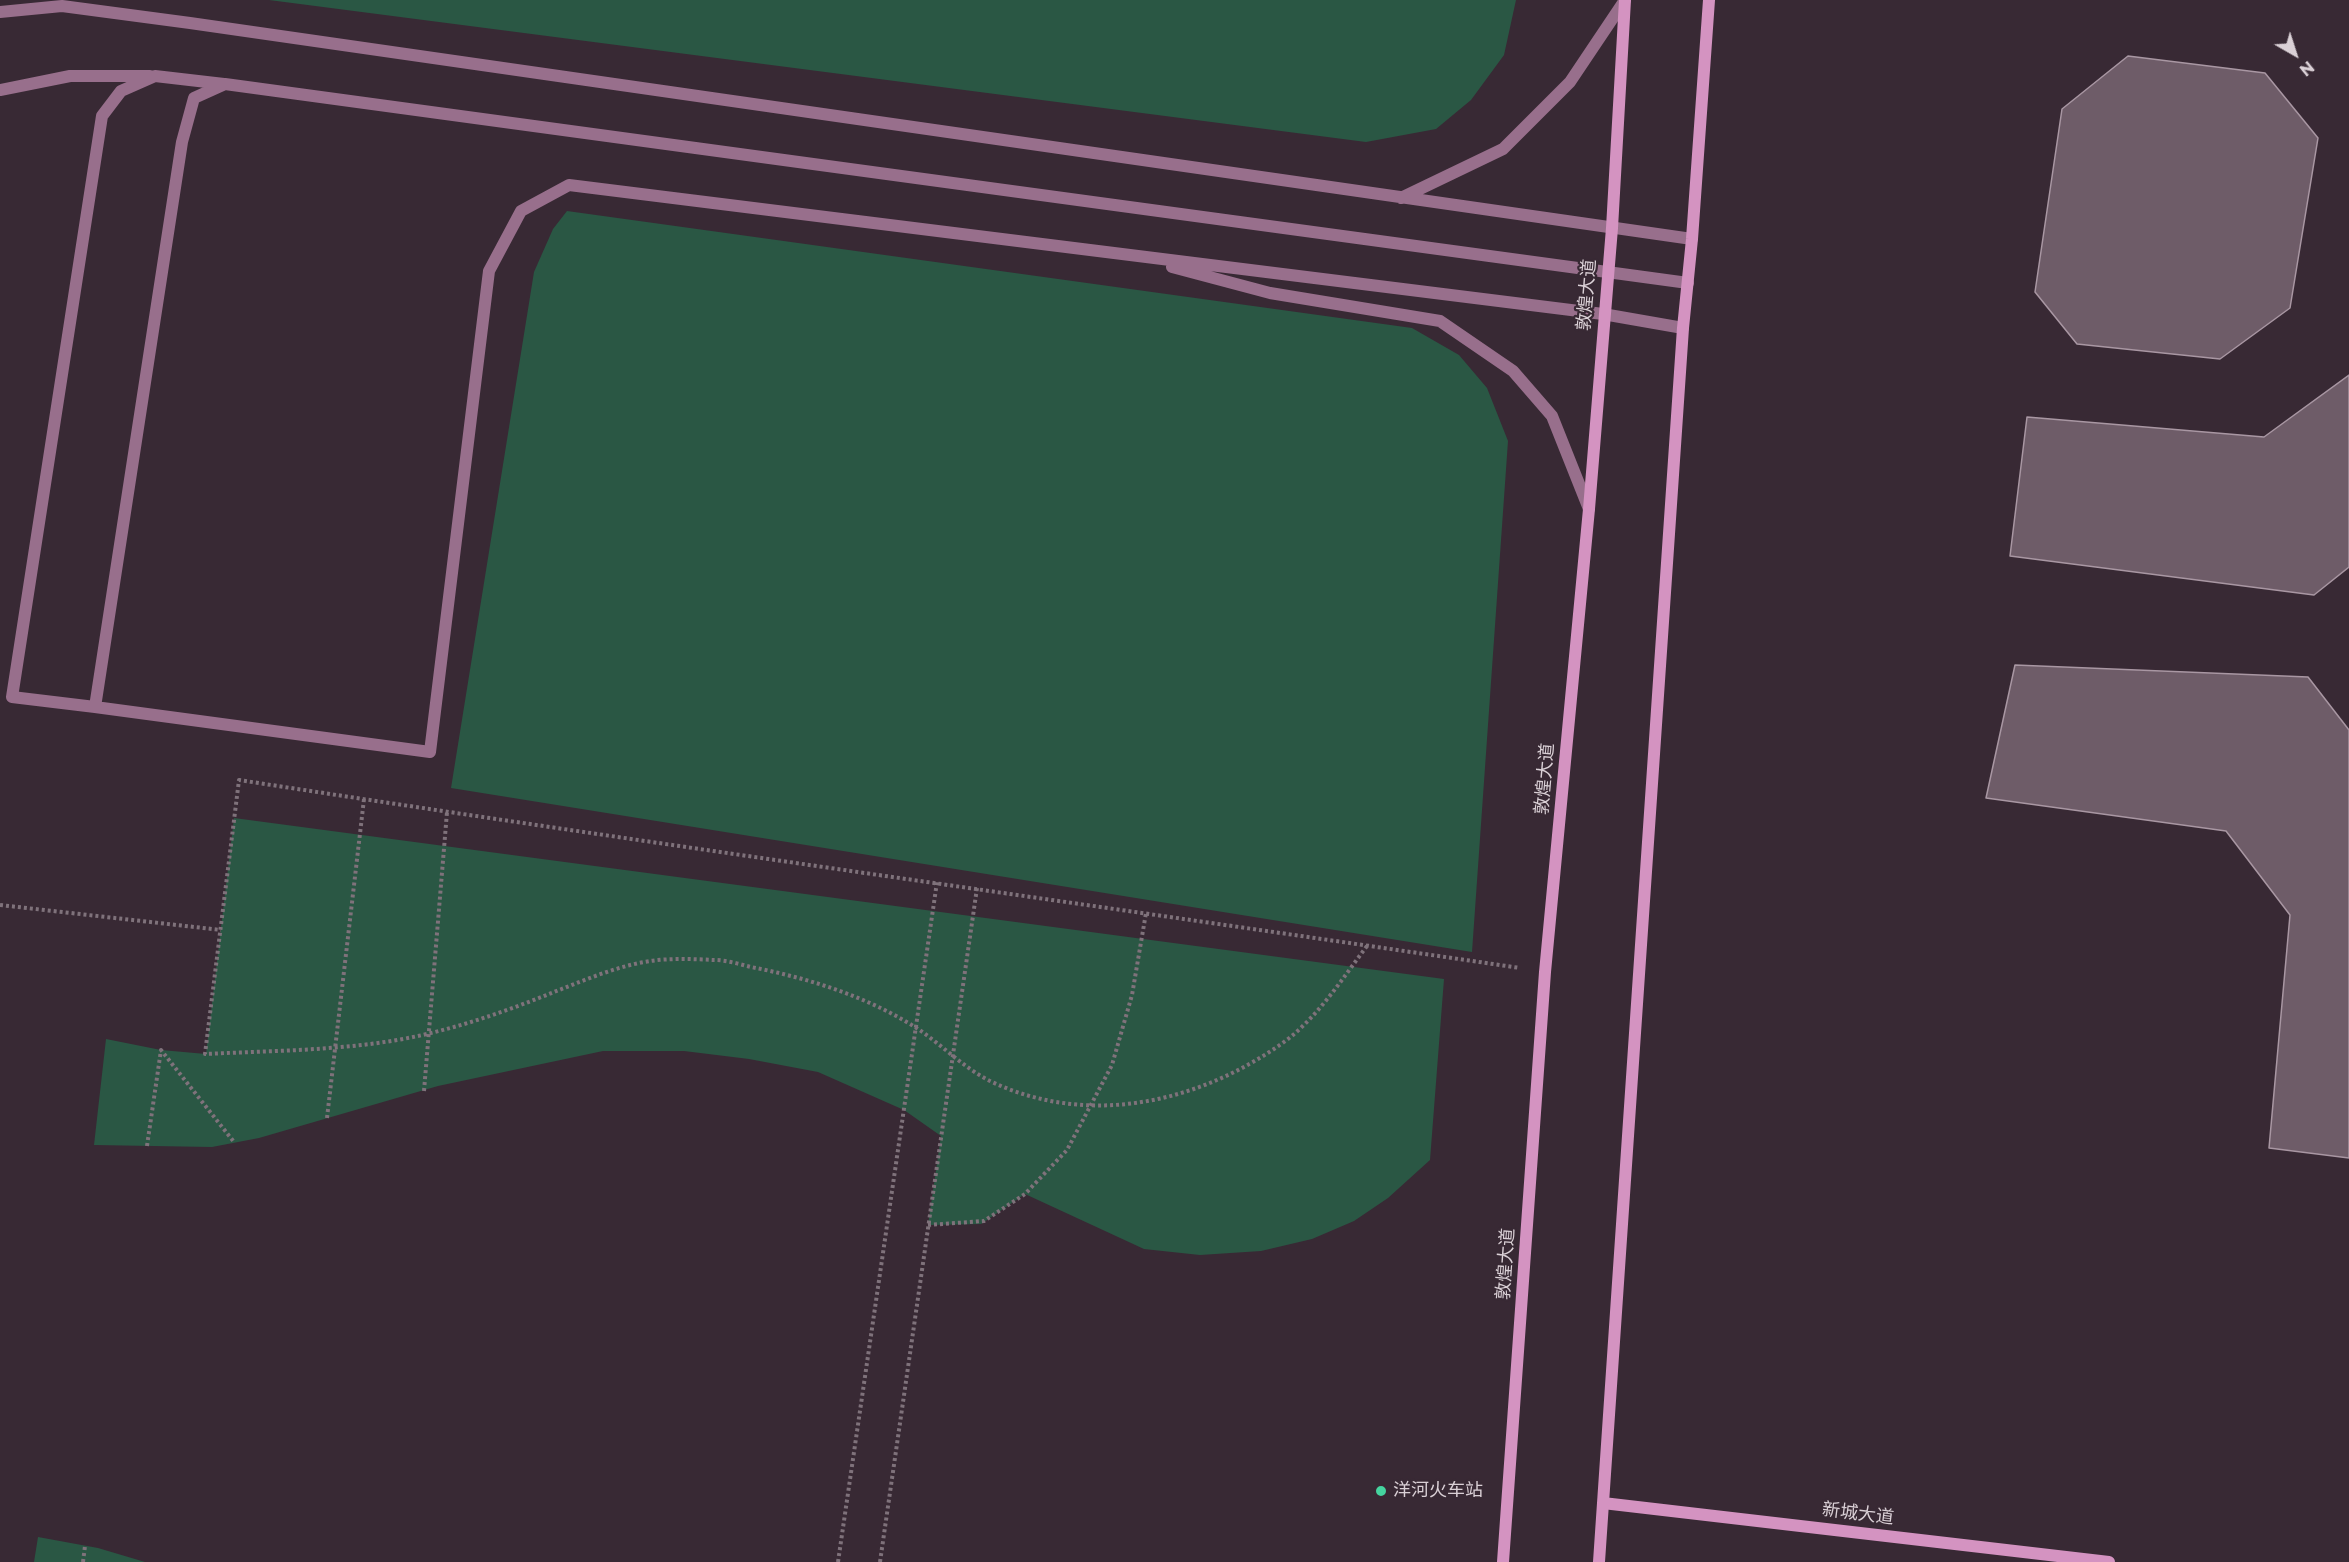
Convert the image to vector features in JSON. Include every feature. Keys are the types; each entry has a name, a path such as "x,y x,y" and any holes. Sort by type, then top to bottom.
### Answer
{"main road":[{"name":"敦煌大道","path":"1503,1562 1545,972 1589,509 1603,314 1612,228 1625,0"},
{"path":"1599,1562 1683,328 1692,239 1709,0"},
{"name":"新城大道","path":"1603,1503 2109,1562"}],"lane":[{"path":"1401,198 1503,149 1570,82 1625,0"},
{"path":"0,12 62,6 190,23 1692,239"},
{"path":"0,90 70,76 155,76 225,84 1688,283"},
{"path":"155,76 121,91 102,117 6,696 430,752 489,271 521,211 569,185 1603,314 1683,328"},
{"path":"95,707 182,142 194,98 225,84"},
{"path":"1124,254 1270,293 1440,321 1513,371 1552,416 1589,509"}],"path":[{"path":"1367,946 1324,1003 1286,1040 1227,1077 1170,1096 1124,1106 1074,1104 1028,1095 988,1080 916,1028 862,1000 786,974 718,960 652,960 608,971 531,1001 429,1033 362,1046 206,1054 239,780 1545,972"},
{"path":"327,1118 364,799"},
{"path":"424,1090 447,812"},
{"path":"838,1562 937,882"},
{"path":"880,1562 977,888"},
{"path":"0,905 221,930"},
{"path":"928,1225 984,1221 1025,1194 1067,1150 1112,1065 1132,996 1146,913"},
{"path":"147,1146 161,1050 234,1142"},
{"path":"83,1562 85,1546"}],"green space":[{"path":"269,0 1516,0 1504,55 1471,100 1436,129 1366,142"},
{"path":"567,211 1412,328 1459,355 1487,388 1508,441 1472,952 451,788 534,272 553,229"},
{"path":"234,818 1444,979 1430,1160 1388,1198 1354,1221 1312,1239 1261,1251 1200,1255 1144,1249 1025,1194 981,1224 928,1225 941,1136 904,1110 818,1072 749,1059 684,1051 603,1051 438,1086 259,1138 212,1147 94,1145 106,1039 161,1050 206,1054"},
{"path":"38,1537 98,1548 145,1562 34,1562"}],"building":[{"path":"2128,56 2265,73 2318,138 2290,308 2220,359 2077,344 2035,292 2062,109"},
{"path":"2349,375 2349,567 2314,595 2010,556 2027,417 2264,437"},
{"path":"2015,665 2308,677 2349,730 2349,1158 2269,1148 2290,915 2226,831 1986,798"}],"place":[{"name":"洋河火车站","path":"1381,1491"}]}
